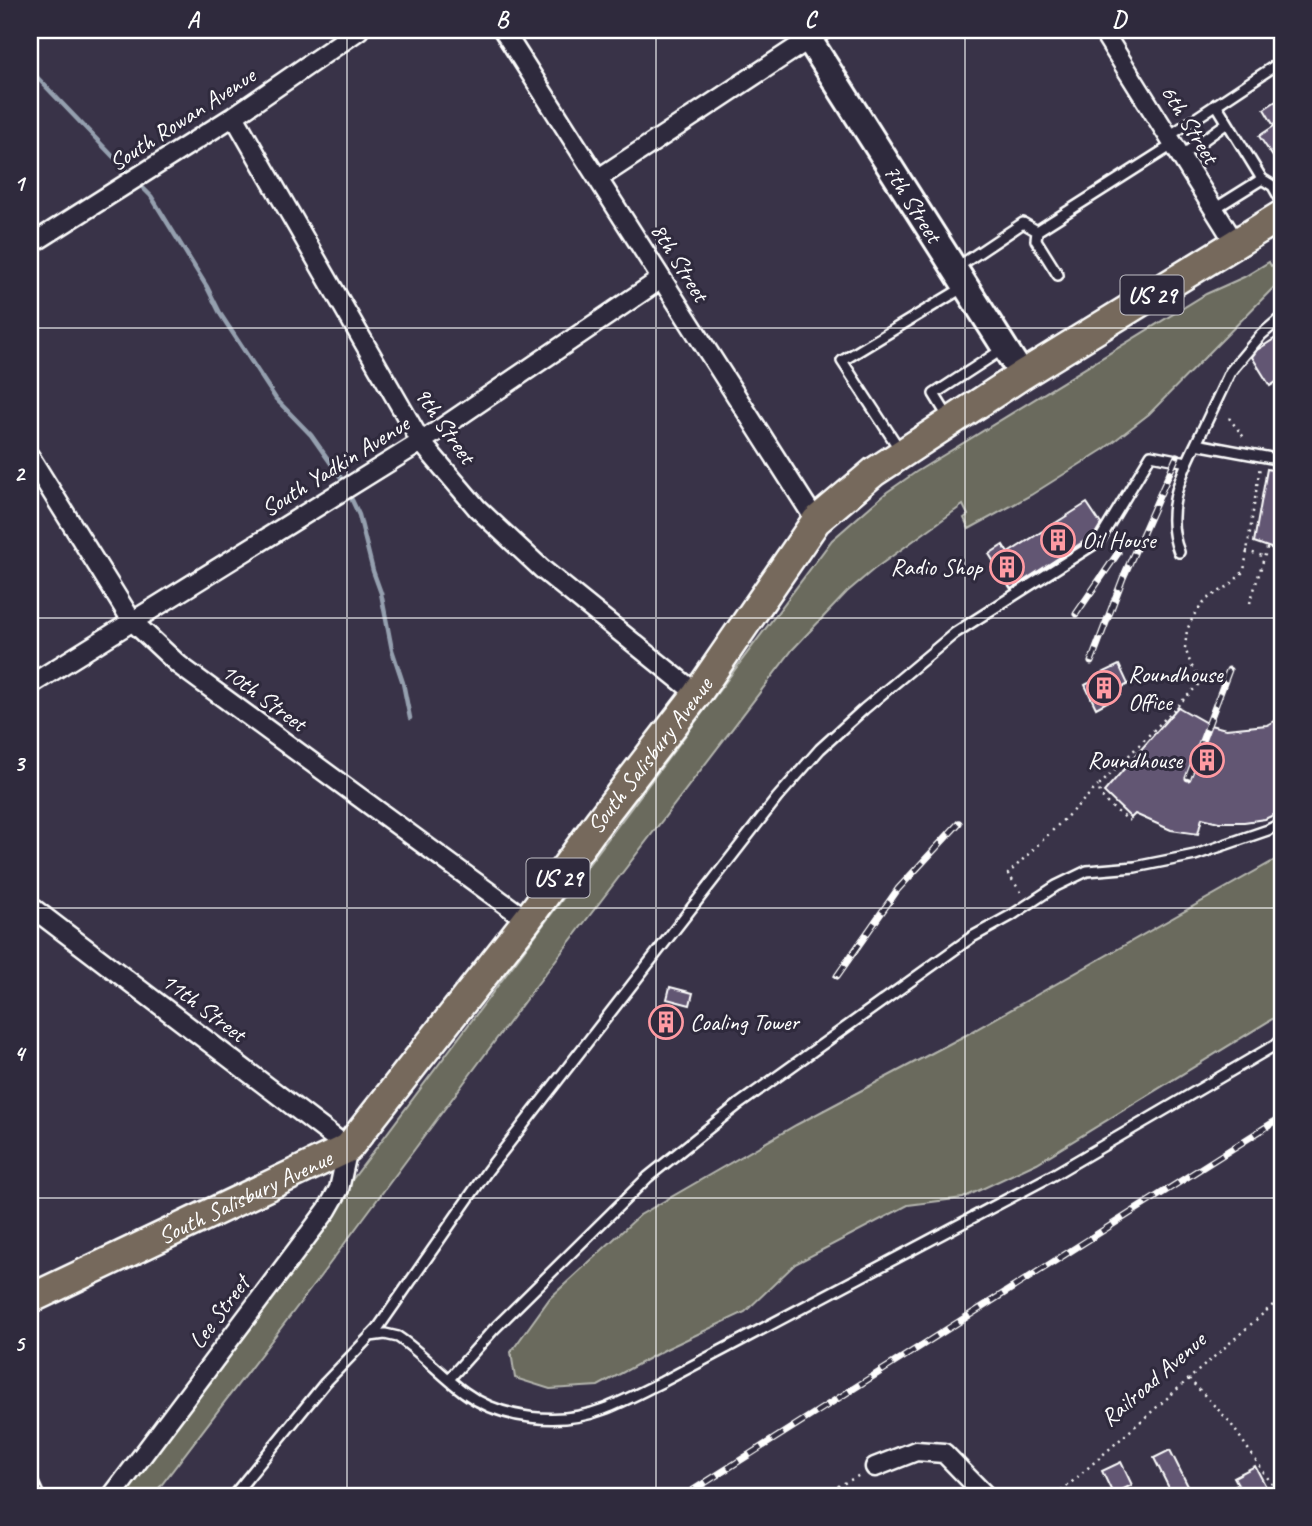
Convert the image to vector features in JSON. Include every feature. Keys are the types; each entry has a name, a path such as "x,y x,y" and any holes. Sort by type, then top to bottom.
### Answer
{"main road":[{"name":"South Salisbury Avenue","path":"30,1299 348,1148 527,920 697,694 816,521 874,472 902,453 1022,375 1282,215"}],"street":[{"name":"South Rowan Avenue","path":"30,245 234,116 359,30"},
{"name":"8th Street","path":"503,30 816,521"},
{"name":"6th Street","path":"1102,30 1235,243"},
{"path":"599,178 811,33"},
{"name":"7th Street","path":"811,33 1022,375"},
{"name":"9th Street","path":"234,116 421,442 478,508 542,569 697,694"},
{"name":"South Yadkin Avenue","path":"30,685 421,442 661,279"},
{"name":"10th Street","path":"30,457 132,621 179,665 527,920"},
{"name":"11th Street","path":"30,906 348,1148"},
{"name":"Lee Street","path":"112,1496 327,1210 339,1189 348,1148"},
{"path":"875,1467 916,1451 944,1453 986,1496"},
{"path":"30,1487 34,1496"}],"lane":[{"path":"1174,145 1216,104 1282,61"},
{"path":"1216,104 1262,179 1273,186 1282,202"},
{"path":"1037,232 1174,145 1227,123"},
{"path":"1214,209 1262,179"},
{"path":"902,453 842,361 960,277 1023,223 1037,232"},
{"path":"1037,232 1036,240 1058,275"},
{"path":"1178,551 1171,522 1174,498 1187,462 1230,372 1261,335 1282,317"},
{"path":"951,421 934,394 1005,348"},
{"path":"1196,444 1282,460"},
{"path":"233,1496 324,1383 378,1328 488,1170 776,798 820,749 955,633 1099,541 1151,456 1187,462"},
{"path":"449,1379 494,1329 648,1177 739,1104 972,937 1056,886 1087,871 1135,867 1195,855 1282,823"},
{"path":"370,1336 385,1334 398,1337 465,1393 484,1404 515,1414 540,1418 573,1418 603,1410 662,1382 1053,1175 1282,1041"}],"path":[{"path":"1021,892 1008,874 1198,685 1200,678 1191,665 1185,648 1187,630 1194,615 1208,599 1244,571 1260,465 1259,456 1229,418"},
{"path":"1250,603 1268,545"},
{"path":"1247,551 1265,556"},
{"path":"1098,786 1101,797 1130,821"},
{"name":"Railroad Avenue","path":"1056,1496 1282,1297"},
{"path":"1189,1379 1229,1421 1280,1496"},
{"path":"820,1496 875,1467"}],"green space":[{"path":"1282,260 1282,279 1149,414 1104,449 1031,495 969,529 964,518 968,515 963,505 847,592 793,649 153,1496 115,1496 832,540 887,492 916,472 1206,294 1269,262 1271,266"},
{"path":"1282,856 1282,1013 1037,1163 963,1198 908,1205 795,1264 745,1312 666,1349 598,1386 550,1389 515,1378 511,1352 550,1298 640,1215 796,1125 966,1035"}],"building":[{"path":"1282,97 1282,170 1259,136 1274,126 1264,109"},
{"path":"1282,334 1282,378 1270,386 1252,357 1257,350"},
{"path":"1267,469 1282,472 1282,552 1254,542"},
{"name":"Oil House","path":"1087,503 1101,524 1095,534 1011,589 989,554 1003,545 1008,553"},
{"name":"Roundhouse Office","path":"1119,665 1128,684 1118,690 1120,695 1096,708 1085,685 1097,679 1096,676"},
{"name":"Roundhouse","path":"1178,707 1210,725 1226,729 1267,725 1282,717 1282,811 1265,819 1244,822 1219,822 1202,818 1198,834 1171,830 1135,814 1131,818 1104,792"},
{"path":"670,987 693,993 690,1005 667,999"},
{"path":"1170,1450 1193,1496 1173,1496 1154,1458"},
{"path":"1121,1462 1132,1485 1113,1494 1102,1471"},
{"path":"1255,1466 1271,1496 1215,1496 1238,1484 1234,1477"}],"waterway":[{"path":"30,70 126,170"},
{"path":"143,188 151,196 207,287 221,315 276,399 311,435 344,482"},
{"path":"352,500 359,515 381,593 392,650 403,683 410,718"}],"railway":[{"path":"1091,662 1123,578 1177,456"},
{"path":"1076,614 1118,553"},
{"path":"1188,778 1229,670"},
{"path":"837,976 898,889 959,823"},
{"path":"684,1496 1282,1117"}],"place":[{"name":"Oil House","path":"1058,540"},
{"name":"Radio Shop","path":"1007,567"},
{"name":"Roundhouse Office","path":"1104,688"},
{"name":"Roundhouse","path":"1207,760"},
{"name":"Coaling Tower","path":"666,1022"}]}
